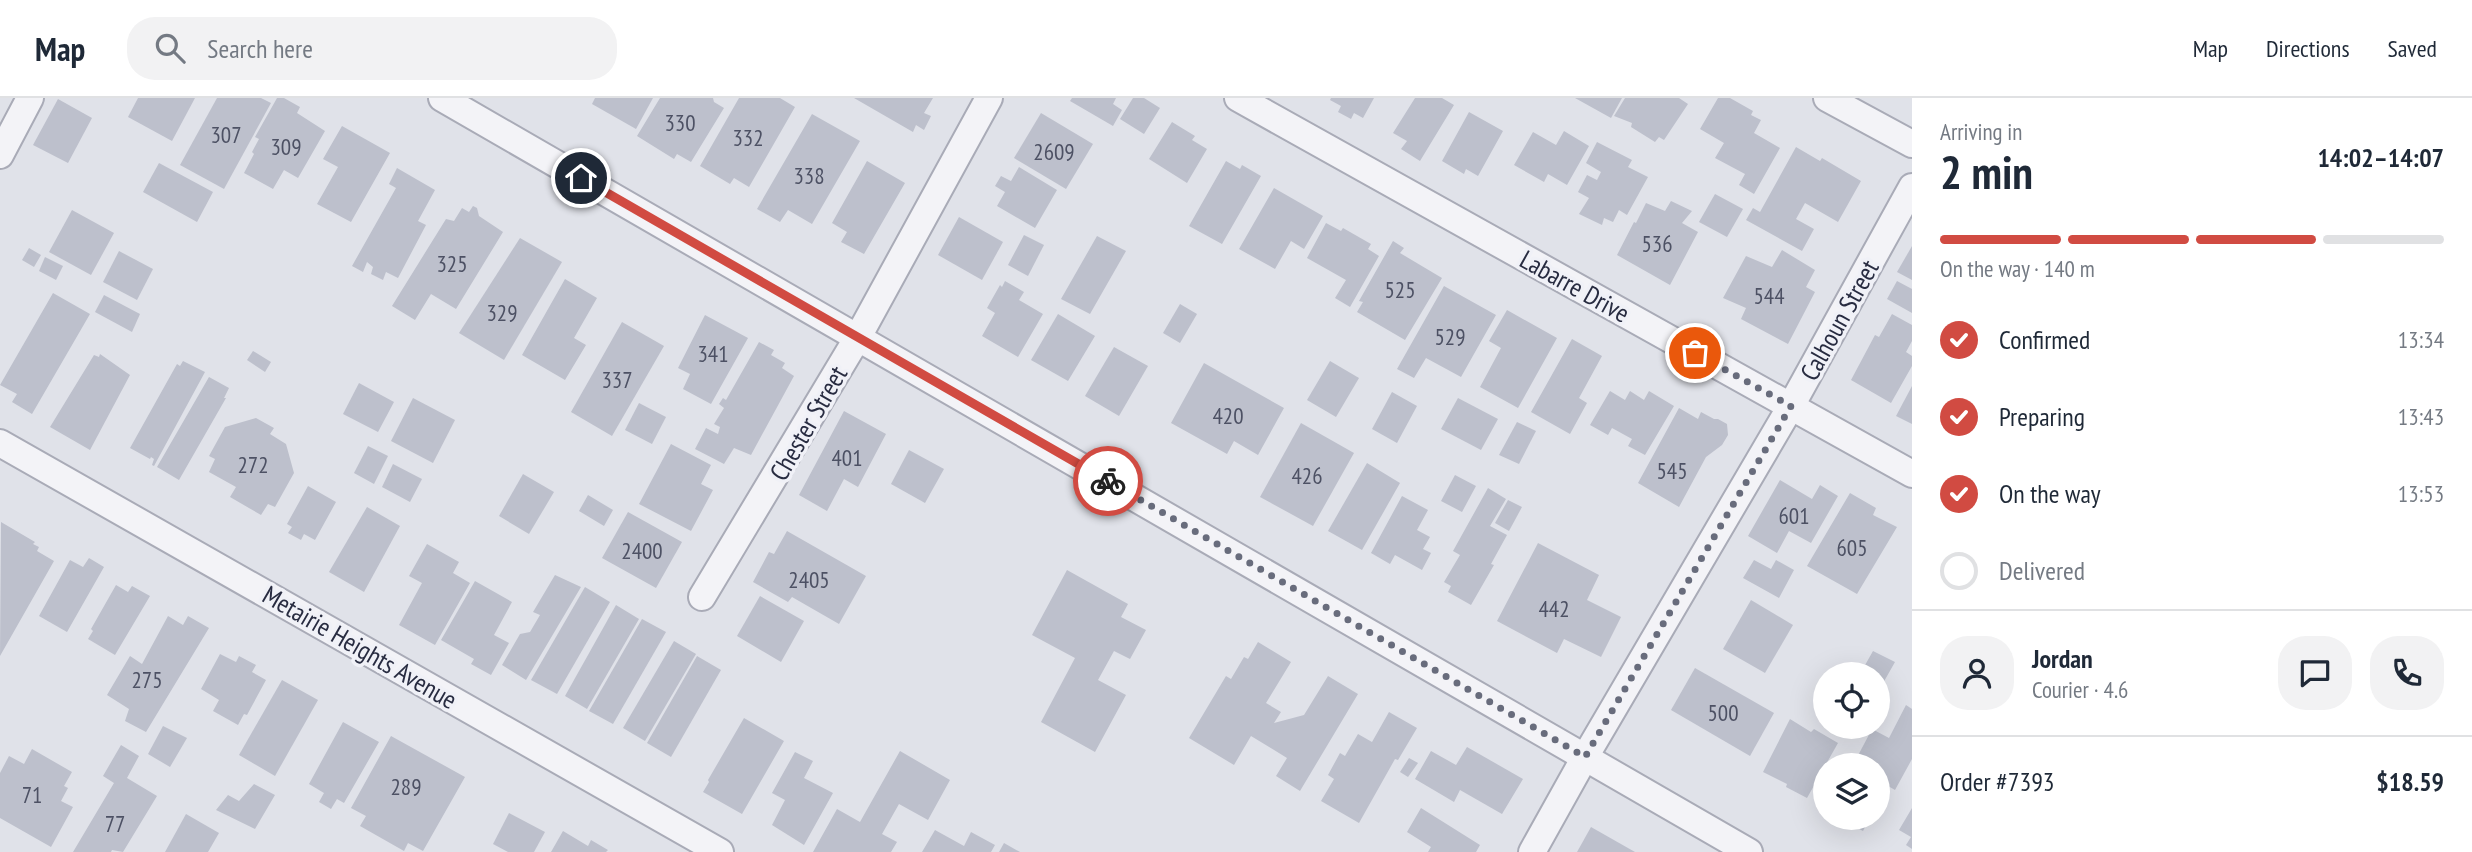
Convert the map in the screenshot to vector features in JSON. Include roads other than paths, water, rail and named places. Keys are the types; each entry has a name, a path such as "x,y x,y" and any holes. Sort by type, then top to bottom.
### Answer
{"street":[{"path":"0,155 30,98"},
{"path":"442,98 1749,852"},
{"name":"Chester Street","path":"702,597 782,468 858,337 989,98"},
{"name":"Labarre Drive","path":"1238,98 1912,474"},
{"path":"1827,98 1912,144"},
{"name":"Calhoun Street","path":"1532,852 1791,406 1912,187"},
{"name":"Metairie Heights Avenue","path":"0,443 720,852"}]}
